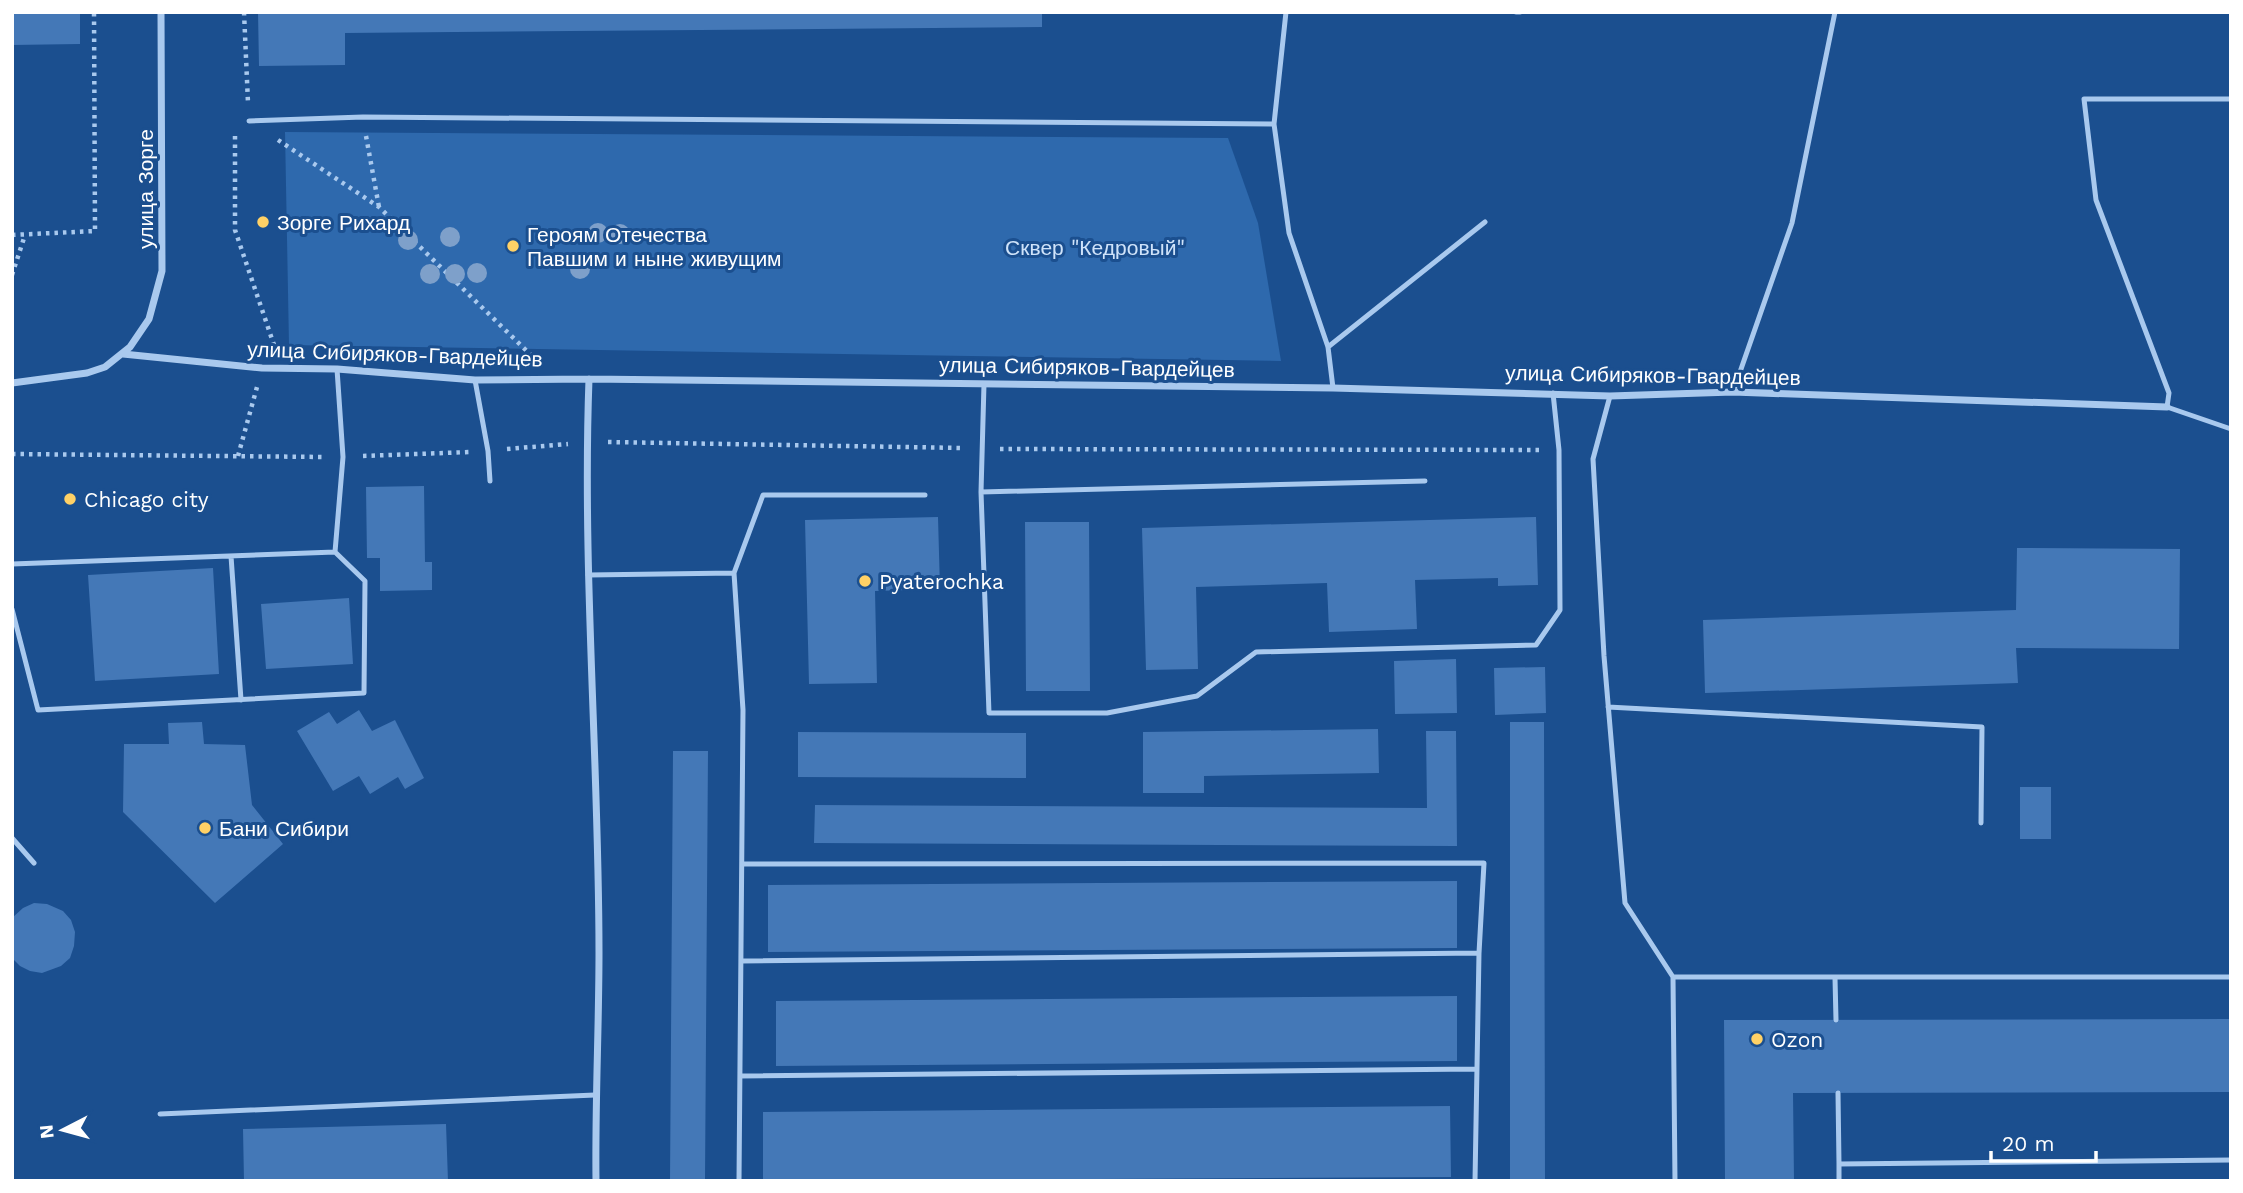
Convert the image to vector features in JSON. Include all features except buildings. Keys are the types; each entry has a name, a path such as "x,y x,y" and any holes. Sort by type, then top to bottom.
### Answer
{"street":[{"name":"улица Зорге","path":"123,355 149,319 162,271 161,12"},
{"name":"улица Сибиряков-Гвардейцев","path":"123,355 262,368 337,369 475,380 555,378 1333,387 1610,396 1733,392 2167,407"},
{"path":"12,383 87,373 105,367 123,355"},
{"path":"589,379 588,576 599,952 595,1095 596,1181"}],"lane":[{"path":"1286,12 1274,124 1289,233 1328,347 1333,387"},
{"path":"1733,392 1791,223 1835,12"},
{"path":"2231,99 2084,99 2096,200 2169,393 2167,407 2231,429"},
{"path":"249,121 363,117 1274,124"},
{"path":"1328,347 1485,222"},
{"path":"335,552 343,457 337,369"},
{"path":"475,380 488,451 490,481"},
{"path":"984,383 981,492 989,713 1107,713 1197,696 1256,652 1536,645 1560,610 1559,450 1553,393"},
{"path":"1610,396 1593,459 1608,706 1625,903 1673,977 1675,1181"},
{"path":"981,492 1425,481"},
{"path":"738,1181 743,710 734,573 763,495 925,495"},
{"path":"12,564 335,552 365,581 364,693 38,710 12,608"},
{"path":"231,556 241,700"},
{"path":"588,576 734,573"},
{"path":"1608,706 1982,727 1981,824"},
{"path":"12,838 34,863"},
{"path":"743,864 1484,863 1479,953 1475,1181"},
{"path":"741,961 1479,953"},
{"path":"1673,977 2231,977"},
{"path":"1835,978 1836,1020"},
{"path":"740,1076 1476,1069"},
{"path":"1838,1093 1839,1181"},
{"path":"160,1114 595,1095"},
{"path":"1839,1164 2231,1160"}],"path":[{"path":"12,235 95,231 94,12"},
{"path":"244,12 249,121"},
{"path":"363,117 379,207"},
{"path":"239,456 262,368 275,348 235,230 235,123 249,121 379,207 555,378"},
{"path":"12,275 25,235"},
{"path":"12,454 343,457 488,451 587,442 982,449 1559,450"}],"green space":[{"name":"Сквер \"Кедровый\"","path":"285,132 1228,138 1258,223 1281,361 289,345"}],"place":[{"name":"Зорге Рихард","path":"263,222"},
{"name":"Героям Отечества Павшим и ныне живущим","path":"513,246"},
{"name":"Chicago city","path":"70,499"},
{"name":"Pyaterochka","path":"865,581"},
{"name":"Бани Сибири","path":"205,828"},
{"name":"Ozon","path":"1757,1039"}]}
